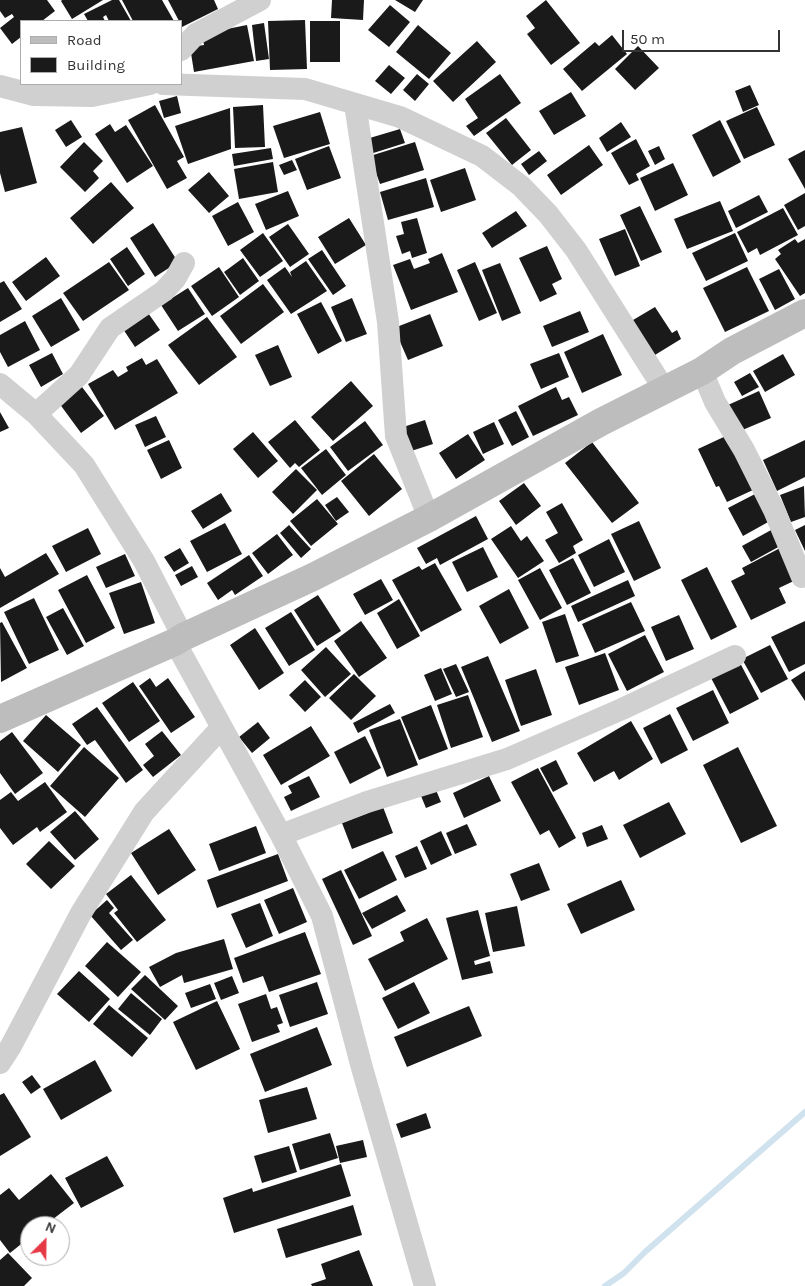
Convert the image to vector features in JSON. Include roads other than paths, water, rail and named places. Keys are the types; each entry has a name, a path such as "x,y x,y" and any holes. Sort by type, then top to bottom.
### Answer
{"main road":[{"path":"0,720 179,640 313,577 429,518 601,422 702,371 732,350 805,313"}],"street":[{"path":"182,49 196,34 260,0"},
{"path":"0,86 34,95 92,96 145,85"},
{"path":"182,85 306,89 400,116 482,156 521,186 548,214 576,250 664,390"},
{"path":"355,104 388,322 396,436 429,518"},
{"path":"36,414 78,376 110,328 164,291 176,279 184,263"},
{"path":"702,371 715,402 744,450 774,510 802,577"},
{"path":"0,384 36,414 84,465 144,561 221,728 281,835 322,916 362,1068 425,1286"},
{"path":"281,835 367,802 507,759 622,709 735,656"},
{"path":"0,1062 11,1046 81,913 144,812 221,728"}],"waterway":[{"path":"605,1286 624,1273 645,1252 805,1112"}]}
